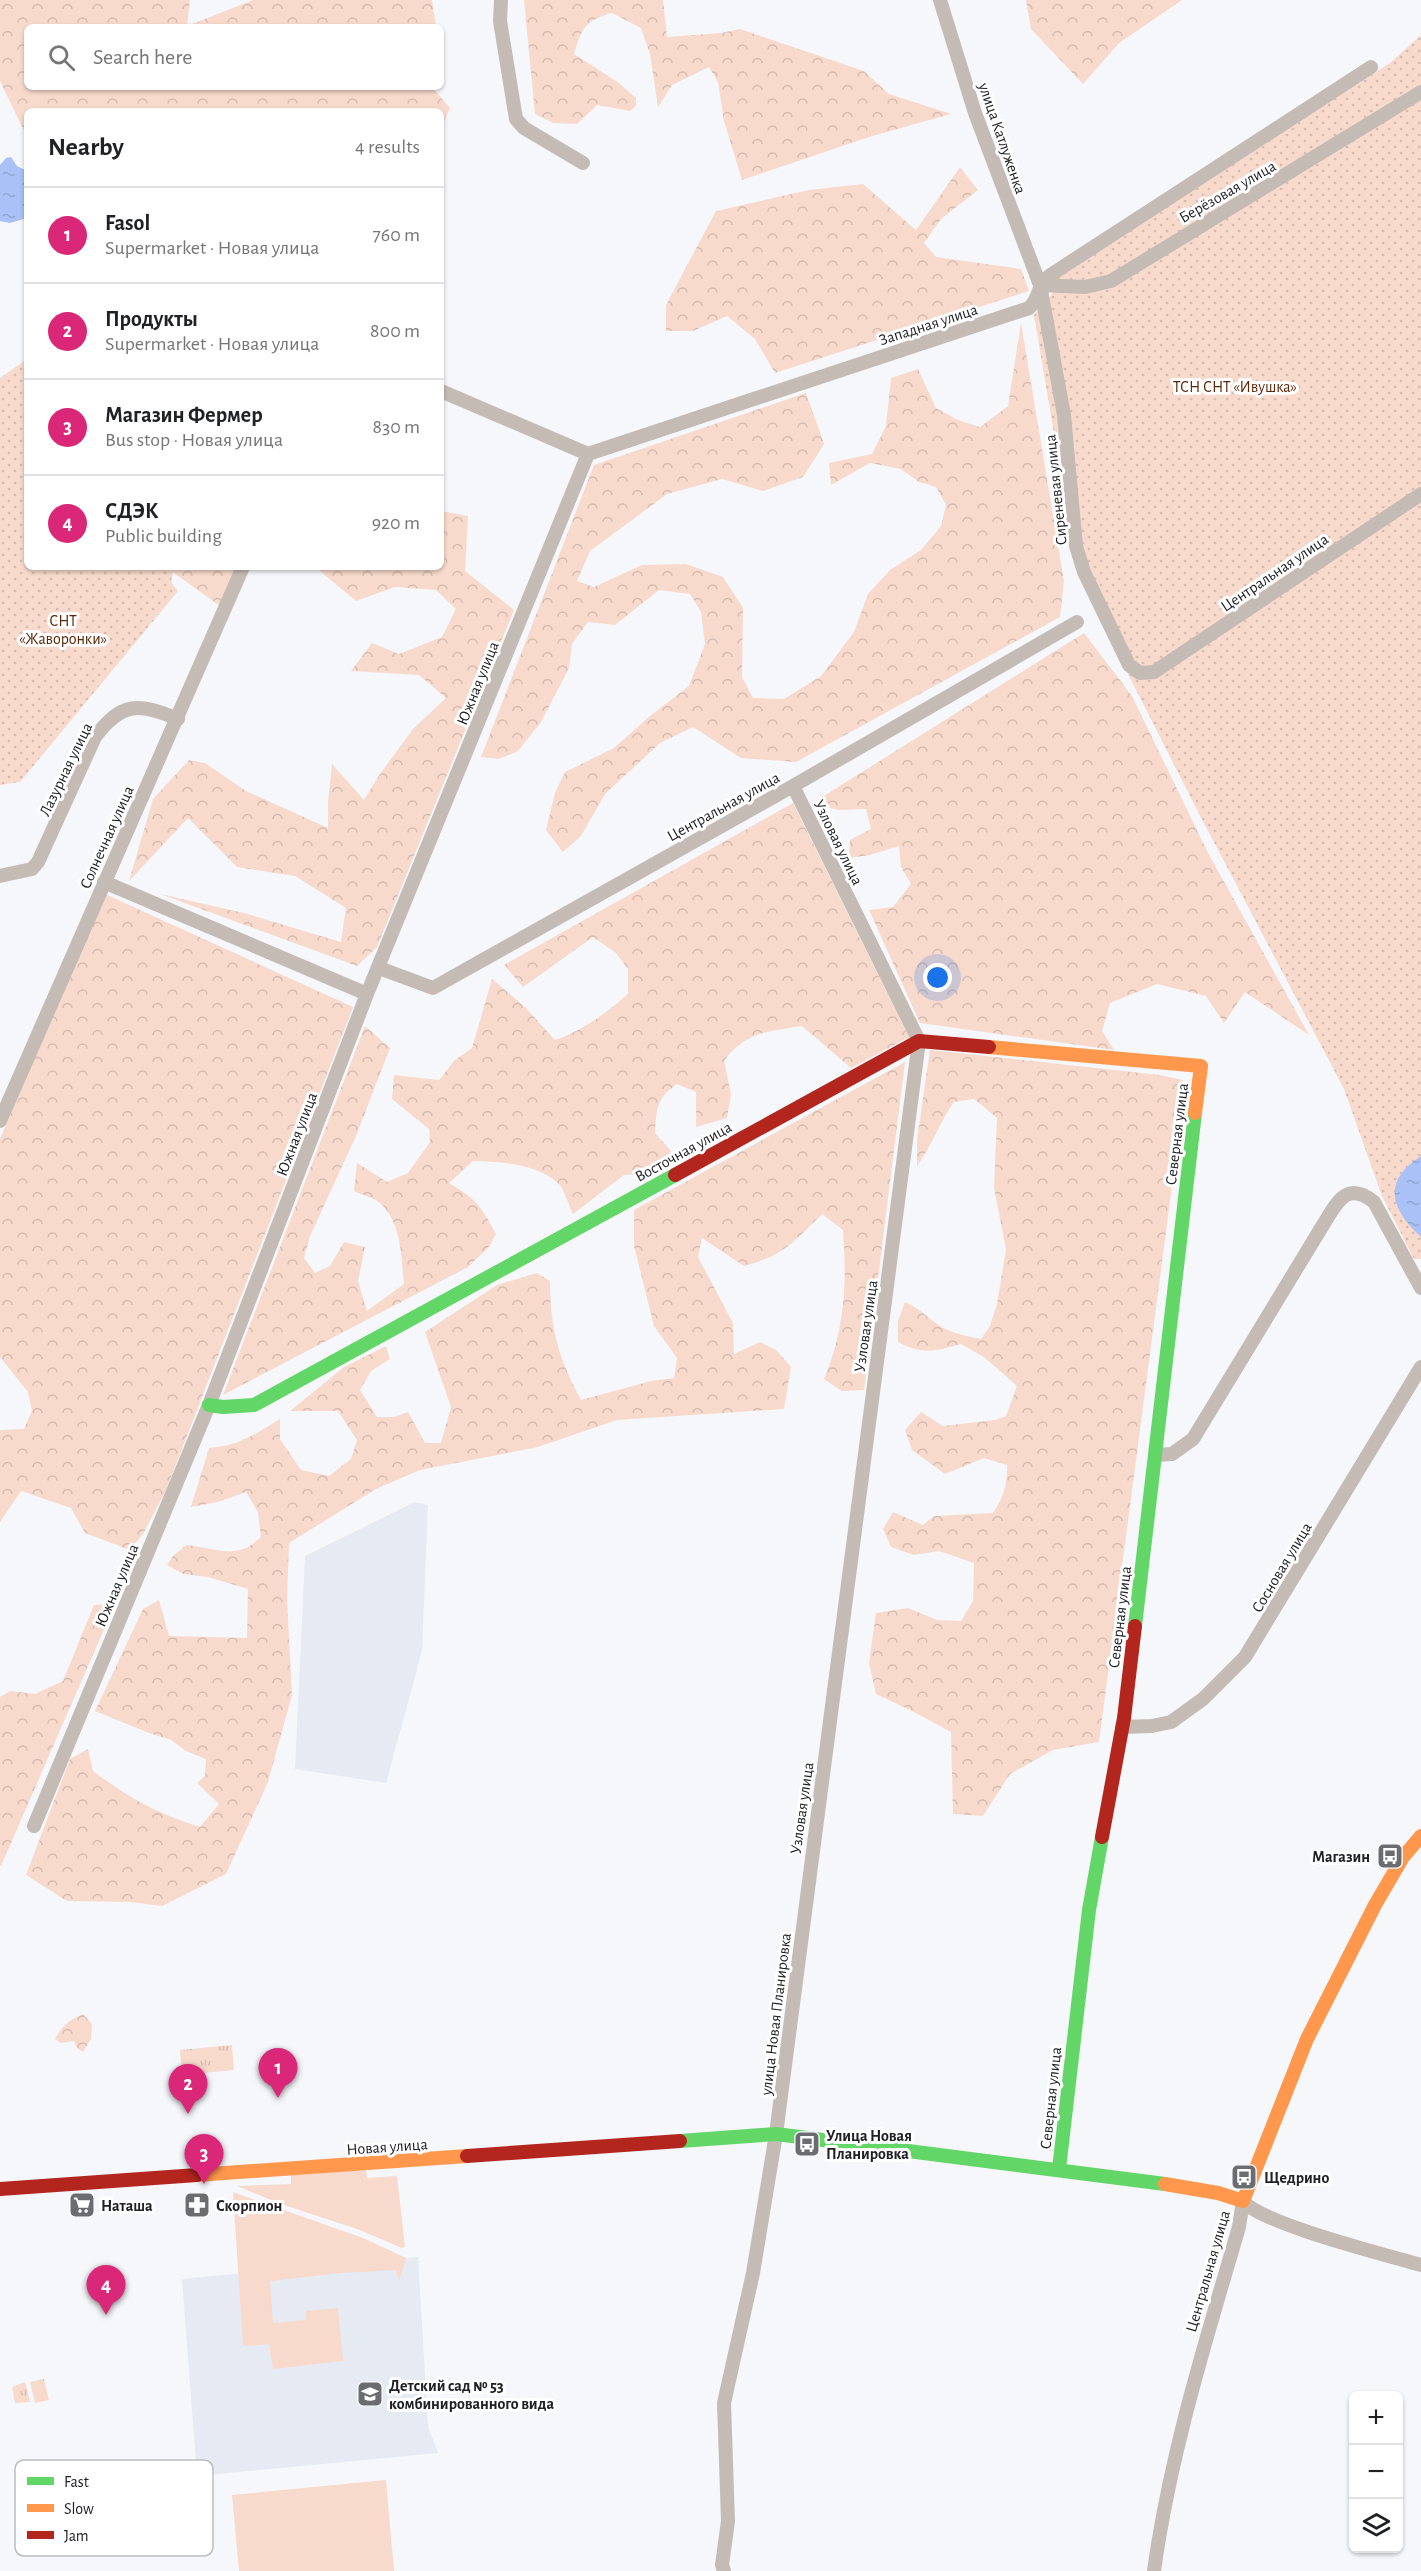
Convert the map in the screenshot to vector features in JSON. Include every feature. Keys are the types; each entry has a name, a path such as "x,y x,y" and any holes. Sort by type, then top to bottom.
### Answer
{"street":[{"path":"501,0 500,21 516,119 524,128 584,163"},
{"name":"улица Катлуженка","path":"940,0 975,113 1040,285"},
{"name":"Западная улица","path":"588,454 1029,308 1034,304 1040,285 1052,274 1371,67"},
{"name":"Берёзовая улица","path":"1040,285 1085,287 1111,281 1421,92"},
{"name":"Сиреневая улица","path":"1040,285 1064,415 1076,546 1083,572 1125,658 1144,675"},
{"path":"444,392 588,454"},
{"name":"Южная улица","path":"34,1826 208,1405 368,994 588,454"},
{"name":"Центральная улица","path":"1144,675 1161,668 1421,494"},
{"name":"Солнечная улица","path":"0,1121 242,570"},
{"name":"Центральная улица","path":"379,968 433,988 793,786 1077,622"},
{"name":"Лазурная улица","path":"0,876 32,869 38,862 95,737 105,724 120,713 149,707 177,719"},
{"name":"Узловая улица","path":"793,786 919,1041 806,1898"},
{"path":"104,882 368,994"},
{"name":"Северная улица","path":"919,1041 1201,1066 1122,1727 1089,1910 1059,2169"},
{"name":"Восточная улица","path":"208,1405 223,1407 254,1405 919,1041"},
{"path":"1155,1455 1172,1454 1193,1439 1323,1225 1345,1194 1356,1193 1374,1202 1421,1288"},
{"name":"Сосновая улица","path":"1122,1727 1152,1726 1171,1722 1203,1699 1245,1657 1421,1367"},
{"name":"Центральная улица","path":"1154,2571 1173,2469 1194,2379 1239,2227 1243,2201 1307,2039 1384,1889 1403,1857 1421,1836"},
{"name":"улица Новая Планировка","path":"724,2571 722,2565 728,2521 724,2403 753,2273 776,2134 806,1898"},
{"name":"Новая улица","path":"0,2189 776,2134 1059,2169 1208,2191 1243,2201"},
{"path":"1243,2201 1251,2209 1279,2220 1421,2265"}],"shaded area":[{"path":"415,1502 428,1505 422,1651 386,1783 295,1769 305,1556"},
{"path":"418,2257 428,2427 438,2453 213,2474 213,2460 196,2460 182,2279"}],"green space":[{"path":"0,0 190,0 187,24 24,24 24,90 435,90 450,108 444,122 444,108 24,108 24,131 0,81"},
{"path":"253,0 432,0 436,24 192,24"},
{"path":"524,0 663,0 667,37 721,33 740,29 864,71 889,94 951,114 869,137 742,180 724,121 718,82 709,67 672,85 658,107 650,54 641,28 612,13 595,19 586,27 579,38 574,54 619,83 636,98 636,106 630,111 597,105 577,124 553,123 535,114"},
{"path":"1026,0 1182,0 1119,43 1083,84 1031,29"},
{"name":"ТСН СНТ «Ивушка»","path":"1421,35 1421,1259 1414,1259 1382,1196 1344,1089 1197,810 1085,589 1074,551 1034,315 1051,296 1058,277 1390,63"},
{"path":"960,167 978,190 941,219 924,243 936,257 1021,269 1029,291 775,373 755,339 727,316 693,331 666,331 666,305 716,211 809,190 863,184 916,230"},
{"path":"1021,323 1064,581 1060,617 796,762 741,758 693,727 660,743 605,794 581,836 563,852 546,830 555,793 565,772 614,748 689,686 705,644 701,612 690,594 659,590 615,625 588,622 572,644 569,668 541,722 518,751 499,759 481,757 594,465 806,393 824,444 803,477 763,491 722,479 667,494 590,551 577,581 594,587 642,565 686,564 723,577 743,608 742,677 753,698 784,699 821,676 854,632 868,594 890,570 921,550 941,526 946,505 936,487 919,482 901,469 870,463 831,485 829,463 872,454 886,426 891,378 918,369 936,408 958,420 980,427 1008,406"},
{"name":"СНТ «Жаворонки»","path":"24,361 24,570 173,570 171,582 178,591 20,782 0,785 0,378"},
{"path":"444,512 468,516 465,571 514,610 377,947 357,966 160,894 244,913 341,942 346,908 295,876 237,867 188,818 129,881 153,799 189,760 205,763 246,791 328,828 332,764 364,800 413,729 446,698 419,675 351,671 372,643 399,654 442,637 456,609 436,590 395,587 356,601 320,570 444,570"},
{"path":"170,570 236,570 220,606"},
{"path":"1084,633 1132,696 1207,851 1309,1035 1245,992 1224,1023 1206,996 1157,984 1110,1003 1102,1031 1114,1050 920,1023 869,910 893,907 911,884 901,867 899,846 870,855 849,858 850,840 871,829 866,809 839,810 811,804"},
{"path":"793,803 909,1037 851,1068 802,1026 758,1034 749,1038 732,1051 724,1061 731,1094 727,1118 696,1127 696,1092 677,1084 658,1105 655,1133 671,1151 659,1173 624,1175 573,1214 559,1184 550,1177 518,1165 473,1161 449,1183 477,1204 496,1234 488,1248 468,1267 223,1395 365,1026 390,1048 356,1136 310,1236 304,1258 315,1273 330,1266 344,1242 365,1247 358,1281 367,1311 404,1284 401,1252 393,1220 380,1203 354,1191 357,1163 387,1182 408,1173 430,1142 429,1129 392,1099 394,1075 439,1080 454,1061 472,1048 492,979 525,1007 555,1040 594,1021 628,994 628,969 616,953 593,937 523,987 504,965"},
{"path":"105,894 353,1007 166,1490 143,1534 130,1550 85,1533 71,1508 21,1491 0,1522 0,1430 24,1429 32,1411 28,1392 0,1357 0,1139"},
{"path":"930,1050 1160,1075 1183,1080 1185,1087 1099,1742 1053,1750 1010,1774 983,1816 953,1814 951,1732 876,1694 869,1663 876,1613 908,1608 937,1620 961,1621 973,1601 974,1563 939,1551 914,1555 891,1547 883,1529 893,1512 923,1525 934,1516 993,1513 1006,1485 1007,1465 984,1458 945,1474 912,1450 905,1430 921,1412 943,1426 995,1420 1006,1416 1017,1386 984,1357 961,1344 922,1350 898,1342 898,1321 905,1302 945,1329 981,1339 990,1326 997,1304 1006,1249 994,1188 997,1118 974,1099 954,1102 917,1166 917,1140"},
{"path":"905,1062 864,1390 842,1391 824,1379 836,1342 843,1306 845,1269 843,1230 822,1214 778,1253 744,1266 702,1238 698,1257 733,1323 734,1354 760,1342 776,1350 791,1367 784,1409 617,1420 538,1447 420,1470 376,1489 289,1543 287,1600 292,1695 268,1782 226,1874 162,1906 131,1902 67,1901 26,1875 70,1759 88,1749 93,1771 132,1798 170,1816 200,1827 219,1804 197,1783 205,1776 206,1759 186,1751 171,1740 95,1711 143,1609 159,1600 169,1636 247,1638 248,1589 208,1577 183,1574 167,1565 173,1556 186,1545 235,1551 243,1549 261,1537 258,1512 246,1492 218,1502 191,1507 209,1448 238,1442 280,1419 280,1439 301,1470 329,1476 351,1459 357,1440 338,1411 290,1411 344,1367 386,1346 390,1359 371,1371 360,1390 377,1417 394,1417 408,1412 425,1443 441,1443 451,1407 425,1332 497,1285 537,1273 550,1281 550,1298 557,1343 581,1400 651,1381 674,1378 677,1358 654,1326 634,1246 634,1210"},
{"path":"115,1604 0,1866 0,1697 10,1691 35,1694 63,1681 94,1605"},
{"path":"83,2014 92,2024 91,2039 83,2052 77,2048 74,2041 61,2043 55,2039 66,2024"},
{"path":"232,2045 234,2070 182,2075 180,2050"},
{"path":"366,2170 367,2178 397,2176 405,2247 402,2248 357,2229 278,2203 237,2186 291,2184 291,2175"},
{"path":"233,2192 363,2238 406,2258 399,2281 396,2270 270,2281 273,2323 306,2320 306,2311 338,2308 343,2361 273,2369 269,2344 243,2346"},
{"path":"44,2379 49,2400 35,2403 30,2382"},
{"path":"25,2382 30,2402 15,2403 12,2387"},
{"path":"386,2480 394,2571 239,2571 232,2495"}],"water":[{"path":"11,157 17,166 24,170 24,219 10,223 0,221 0,165 6,158"},
{"path":"1421,1156 1421,1237 1402,1216 1395,1195 1400,1175"}],"traffic: fast":[{"path":"1135,1626 1195,1113"},
{"path":"209,1405 223,1407 254,1405 675,1175"},
{"path":"1059,2169 1089,1910 1102,1837"},
{"path":"680,2141 776,2134 1165,2184"}],"traffic: slow":[{"path":"989,1047 1201,1066 1195,1113"},
{"path":"1165,2184 1218,2193 1243,2201 1307,2039 1375,1905 1403,1857 1421,1836"},
{"path":"197,2175 467,2156"}],"traffic: jam":[{"path":"675,1175 919,1041 989,1047"},
{"path":"1102,1837 1124,1718 1135,1626"},
{"path":"467,2156 680,2141"},
{"path":"0,2189 197,2175"}],"place":[{"name":"Магазин","path":"1390,1856"},
{"name":"Fasol","path":"278,2098"},
{"name":"Продукты","path":"188,2114"},
{"name":"Улица Новая Планировка","path":"807,2144"},
{"name":"Щедрино","path":"1244,2177"},
{"name":"Магазин Фермер","path":"204,2184"},
{"name":"Наташа","path":"82,2205"},
{"name":"Скорпион","path":"197,2205"},
{"name":"СДЭК","path":"106,2315"},
{"name":"Детский сад № 53 комбинированного вида","path":"370,2394"}]}
